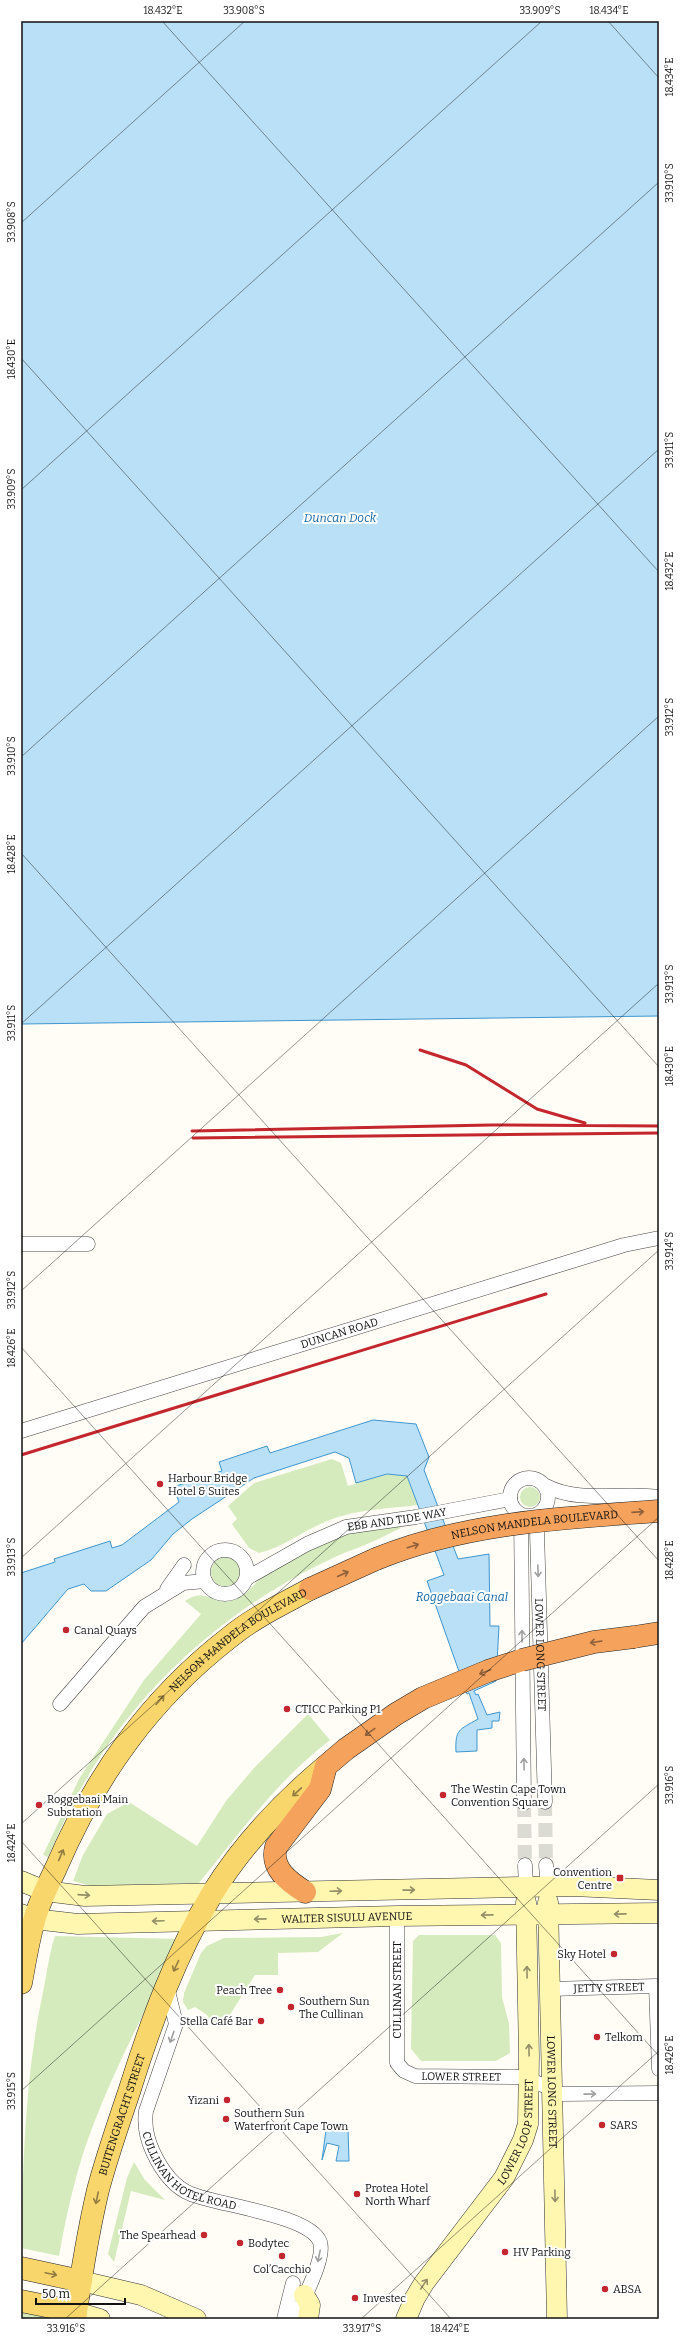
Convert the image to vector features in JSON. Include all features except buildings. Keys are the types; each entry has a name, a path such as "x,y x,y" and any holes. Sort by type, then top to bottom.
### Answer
{"highway":[{"name":"NELSON MANDELA BOULEVARD","path":"310,1589 387,1554 464,1531 552,1519 659,1511"},
{"path":"305,1892 286,1880 277,1867 274,1852 276,1847 320,1788 329,1763 396,1714 423,1698 488,1670 586,1644 659,1634"}],"main road":[{"name":"NELSON MANDELA BOULEVARD","path":"28,1916 45,1891 70,1832 115,1758 135,1730 165,1694 230,1636 258,1617 310,1589"},
{"path":"198,1920 213,1893 256,1835 285,1802 329,1763"},
{"path":"21,1983 28,1916"},
{"name":"BUITENGRACHT STREET","path":"76,2316 81,2281 99,2189 151,2023 166,1986 198,1920"},
{"path":"21,2268 81,2281"},
{"path":"21,2301 76,2316"}],"street":[{"name":"DUNCAN ROAD","path":"21,1431 624,1245 659,1238"},
{"path":"21,1244 88,1244"},
{"path":"576,1495 546,1506 534,1515 520,1514 513,1508 510,1499 510,1493 515,1483 524,1478 536,1478 555,1491 576,1495 648,1495 659,1497"},
{"path":"546,1486 549,1496 546,1506"},
{"name":"EBB AND TIDE WAY","path":"247,1578 289,1554 346,1527 416,1517 510,1499"},
{"name":"LOWER LONG STREET","path":"545,1802 537,1532 546,1506"},
{"name":"LOWER LONG STREET","path":"520,1514 524,1803"},
{"path":"184,1565 204,1580 216,1592 231,1594 238,1590 247,1578 246,1564 242,1557 231,1550 224,1549 211,1555 206,1560 203,1567 204,1580"},
{"name":"EBB AND TIDE WAY","path":"242,1557 263,1562 289,1554"},
{"path":"161,1596 173,1583 184,1565 206,1560"},
{"path":"60,1704 141,1610 183,1583 204,1580"},
{"name":"LOWER LONG STREET","path":"546,1864 548,1888 557,2319"},
{"path":"525,1865 526,1888"},
{"path":"21,1881 45,1891 85,1896 548,1888 573,1886 659,1890"},
{"name":"LOWER LOOP STREET","path":"406,2319 415,2298 424,2283 490,2198 516,2156 528,2124 529,2079 526,1888"},
{"name":"WALTER SISULU AVENUE","path":"28,1916 78,1924 397,1916 659,1913"},
{"name":"CULLINAN STREET","path":"397,1916 397,2063"},
{"name":"CULLINAN HOTEL ROAD","path":"166,1986 176,2024 146,2111 144,2122 158,2164 169,2178 182,2189 191,2194 295,2221 312,2233 320,2243 303,2287"},
{"name":"JETTY STREET","path":"550,1989 656,1986 659,2069"},
{"name":"LOWER STREET","path":"397,2063 404,2071 415,2076 509,2076 529,2079 552,2091 562,2094 659,2093"},
{"path":"81,2281 141,2295 196,2319"},
{"path":"284,2319 303,2287"},
{"path":"296,2319 303,2287"},
{"path":"303,2287 310,2305 308,2319"},
{"path":"76,2316 100,2319"}],"green space":[{"path":"332,1459 341,1463 348,1486 387,1474 407,1476 418,1505 347,1514 317,1526 268,1551 259,1553 249,1548 232,1524 237,1519 228,1506 254,1483"},
{"path":"530,1487 537,1490 540,1497 537,1504 530,1507 523,1504 520,1497 523,1490"},
{"path":"396,1524 401,1528 335,1557 297,1576 260,1598 225,1623 192,1650 161,1680 133,1712 107,1747 74,1801 48,1857 43,1855 79,1779 144,1680 201,1614 185,1601 192,1597 199,1596 221,1601 234,1600 244,1595 269,1572 296,1556 333,1538"},
{"path":"226,1557 237,1561 241,1572 237,1583 226,1587 215,1583 211,1572 215,1561"},
{"path":"308,1714 330,1740 293,1772 260,1807 199,1883 91,1886 73,1881 83,1855 107,1814 129,1802 197,1846 226,1801 254,1768"},
{"path":"343,1933 318,1952 278,1953 278,1975 255,1975 226,2021 212,2023 207,2015 195,2007 188,2010 183,2002 184,1993 201,1953 207,1946 224,1938 321,1937"},
{"path":"419,1935 495,1935 501,1943 502,1997 509,2024 510,2053 496,2061 421,2061 411,2049 413,1941"},
{"path":"55,1936 181,1939 124,2053 94,2123 82,2156 73,2189 59,2256 21,2248 24,2151 32,2055"},
{"path":"134,2162 145,2180 165,2200 131,2191 114,2262 108,2254 127,2178"},
{"path":"21,2312 55,2319 21,2319"}],"water":[{"name":"Duncan Dock","path":"21,21 659,21 659,1016 21,1024"},
{"name":"Roggebaai Canal","path":"373,1420 416,1424 429,1457 424,1470 458,1559 489,1554 490,1626 499,1626 496,1681 474,1691 476,1695 478,1694 487,1715 500,1712 499,1721 492,1721 492,1728 477,1730 477,1751 456,1752 456,1739 462,1728 478,1719 469,1693 467,1694 427,1581 444,1575 407,1476 387,1474 356,1483 349,1458 335,1452 254,1478 192,1519 173,1534 151,1560 106,1591 91,1591 84,1584 68,1589 21,1644 21,1573 55,1562 54,1559 110,1541 112,1548 122,1545 179,1502 173,1487 222,1471 219,1462 267,1446 270,1453"},
{"path":"348,2129 349,2161 336,2161 339,2146 327,2143 322,2160 326,2130"}],"tunnel":[{"path":"545,1802 546,1865"},
{"path":"524,1803 525,1865"}],"railway":[{"path":"420,1050 466,1065 537,1109 585,1123"},
{"path":"192,1131 491,1125 659,1126"},
{"path":"193,1138 659,1133"},
{"path":"21,1455 546,1294"}],"place":[{"name":"Harbour Bridge Hotel & Suites","path":"160,1484"},
{"name":"Canal Quays","path":"66,1630"},
{"name":"CTICC Parking P1","path":"287,1709"},
{"name":"The Westin Cape Town Convention Square","path":"443,1795"},
{"name":"Roggebaai Main Substation","path":"39,1805"},
{"name":"Convention Centre","path":"620,1878"},
{"name":"Sky Hotel","path":"614,1954"},
{"name":"Peach Tree","path":"280,1990"},
{"name":"Southern Sun The Cullinan","path":"291,2007"},
{"name":"Stella Café Bar","path":"261,2021"},
{"name":"Telkom","path":"597,2037"},
{"name":"Yizani","path":"227,2100"},
{"name":"Southern Sun Waterfront Cape Town","path":"226,2119"},
{"name":"SARS","path":"602,2125"},
{"name":"Protea Hotel North Wharf","path":"357,2194"},
{"name":"The Spearhead","path":"204,2235"},
{"name":"Bodytec","path":"240,2243"},
{"name":"HV Parking","path":"505,2252"},
{"name":"Col’Cacchio","path":"282,2256"},
{"name":"ABSA","path":"605,2289"},
{"name":"Investec","path":"355,2298"}]}
